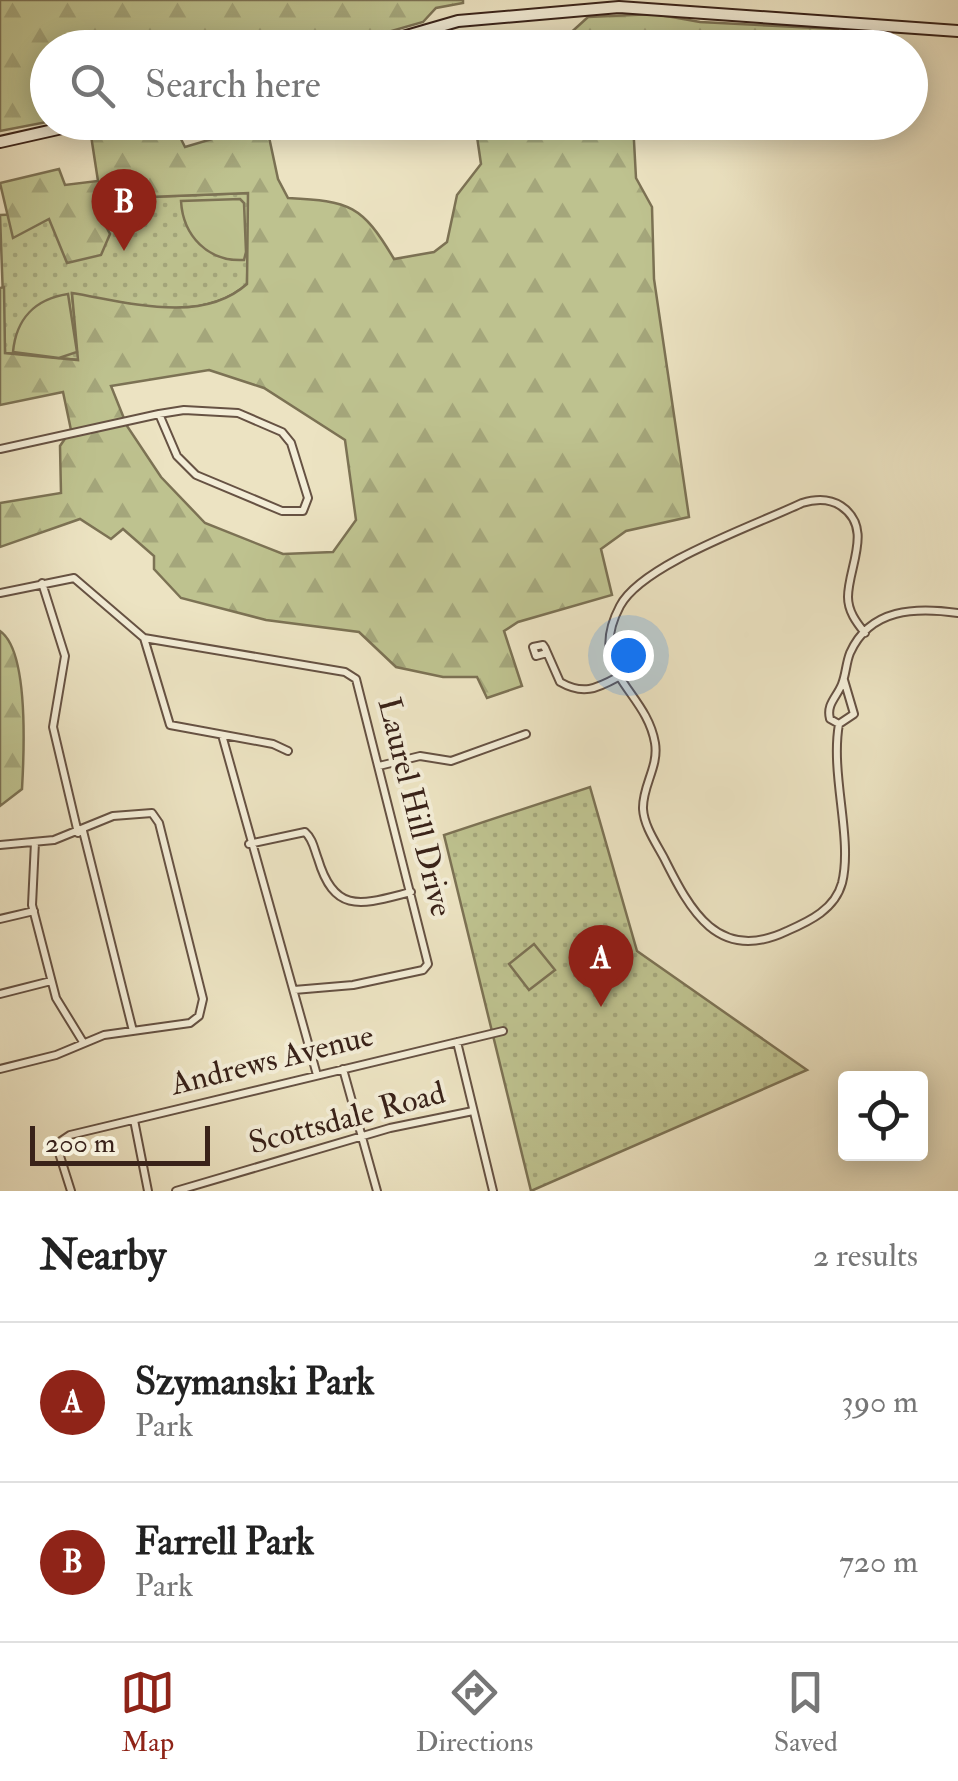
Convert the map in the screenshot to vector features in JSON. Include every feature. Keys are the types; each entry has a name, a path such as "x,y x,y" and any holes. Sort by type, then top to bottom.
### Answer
{"street":[{"path":"427,30 458,21 619,6 958,31"},
{"path":"0,142 30,135"},
{"path":"0,449 159,414 200,409 238,414 272,424 291,443 308,498 304,510 293,514 196,475 177,456 159,414"},
{"path":"865,632 848,602 858,542 855,522 838,504 810,501 641,579 618,608 610,632 609,652 618,677 655,740 656,760 644,796 647,824 695,915 734,939 758,940 784,933 820,914 837,894 843,869 836,762 839,724 828,711 844,680 850,653 865,632 903,610 958,613"},
{"path":"0,593 74,578 144,638 170,725 273,744 288,752"},
{"path":"42,583 65,656 53,728 133,1030"},
{"name":"Laurel Hill Drive","path":"144,638 351,674 358,685 428,961 426,969 353,985 294,990"},
{"path":"547,653 560,682 578,690 596,688 618,677"},
{"path":"839,724 848,723 854,714 844,680"},
{"path":"379,766 420,756 452,761 526,734"},
{"path":"222,735 316,1076"},
{"path":"0,844 35,842 80,832 105,819 136,812 156,817 201,990 202,1010 195,1020 182,1025 133,1030 83,1042 56,1055 0,1069"},
{"path":"250,844 305,832 310,836 325,882 337,896 364,903 411,892"},
{"path":"35,842 36,861 30,889 34,911 59,1004 83,1042"},
{"path":"0,919 34,911"},
{"path":"0,994 51,981"},
{"name":"Andrews Avenue","path":"71,1191 60,1147 70,1135 503,1030"},
{"path":"457,1042 492,1189 478,1191"},
{"path":"343,1070 377,1191"},
{"name":"Scottsdale Road","path":"176,1191 361,1136 473,1111"},
{"path":"134,1120 148,1191"}],"green space":[{"path":"0,0 463,0 436,8 423,22 395,30 30,30 30,125 0,131"},
{"path":"655,14 700,22 838,29 574,30 588,17"},
{"path":"92,140 182,140 185,147 209,140 270,140 278,179 288,198 326,201 352,209 373,227 394,259 434,252 447,242 457,195 481,164 477,140 634,140 636,178 652,207 654,279 689,517 626,531 601,549 612,595 518,622 504,631 522,686 487,698 477,677 443,677 396,667 359,632 266,620 181,598 154,569 154,556 123,529 111,539 80,519 0,547 0,503 61,493 60,446 71,430 63,392 0,405 0,288 4,287 5,353 78,360 72,293 139,305 186,307 229,297 247,284 248,193 149,197 98,211 110,234 101,255 67,263 49,219 13,238 0,183 59,169 65,185 98,181","holes":["209,370 264,388 345,440 356,520 333,552 283,554 205,523 161,477 127,426 111,386"]},
{"path":"249,193 247,284 229,297 187,308 164,308 72,294 79,360 5,353 0,215 97,211 149,197"},
{"path":"240,199 244,203 244,260 219,257 192,236 181,201"},
{"path":"68,294 77,352 59,358 13,352 18,330 29,312"},
{"path":"0,631 16,659 24,729 22,789 0,806"},
{"path":"590,787 637,951 807,1070 531,1191 444,835"},
{"path":"534,944 555,970 529,990 509,964"}],"place":[{"name":"Farrell Park","path":"124,251"},
{"name":"Szymanski Park","path":"601,1007"}]}
